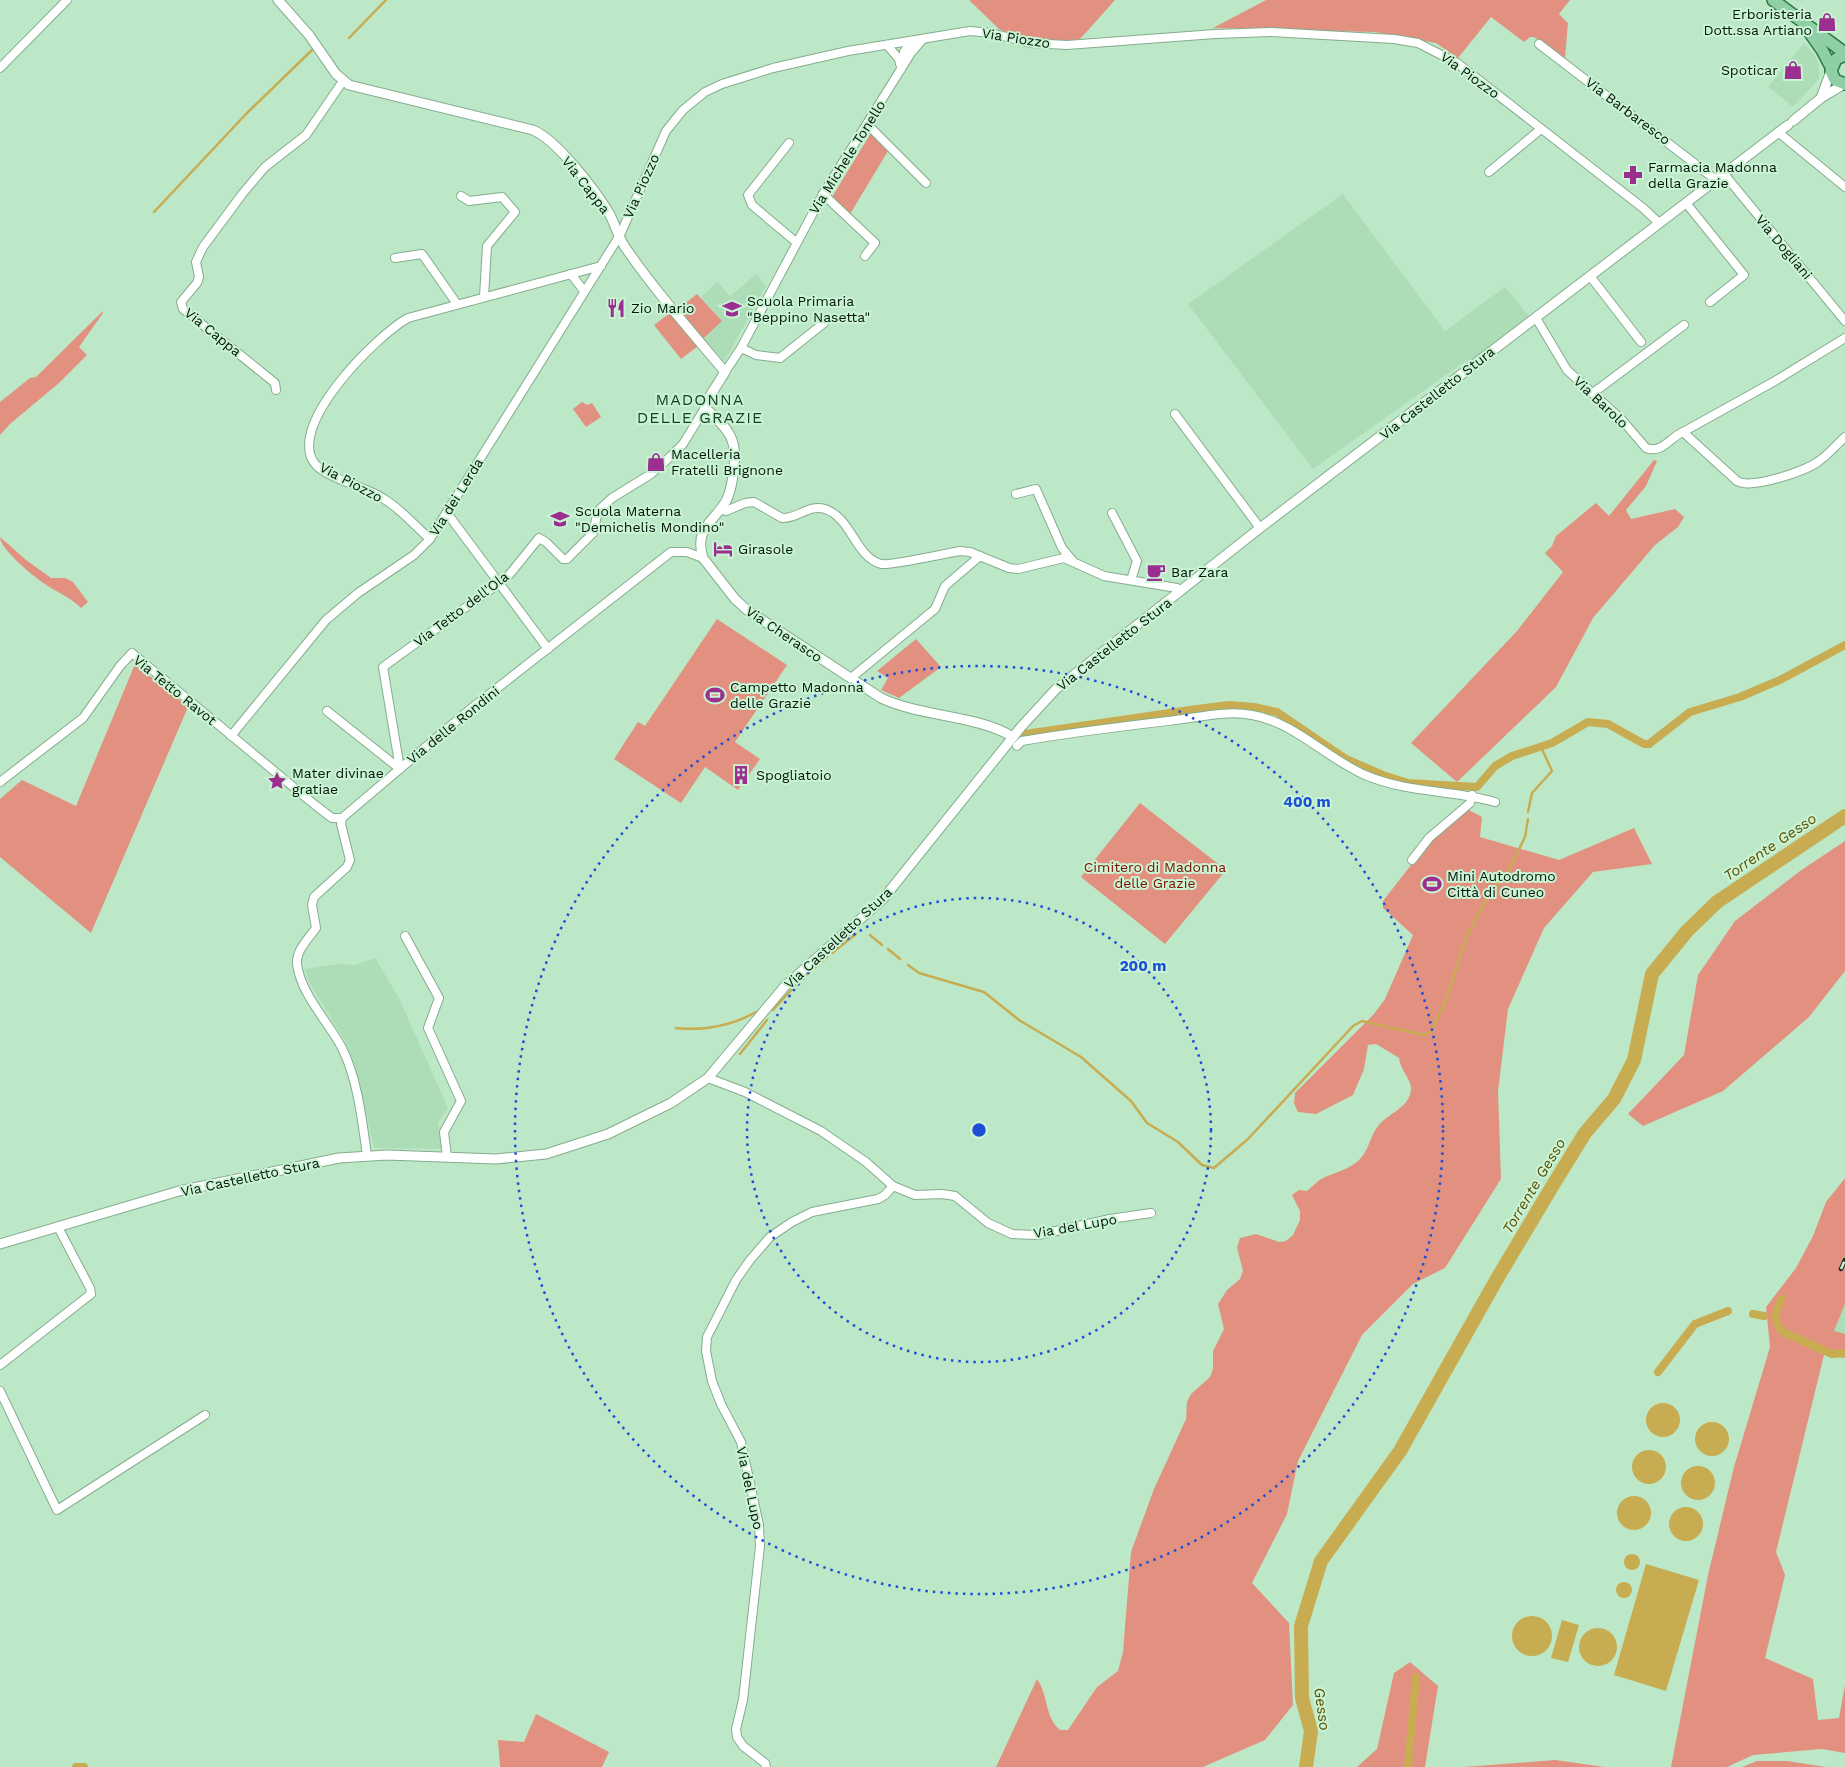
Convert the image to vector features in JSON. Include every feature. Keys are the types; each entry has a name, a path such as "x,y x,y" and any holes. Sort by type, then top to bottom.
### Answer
{"main road":[{"path":"1773,0 1813,28 1845,54 1836,59 1831,69"},
{"path":"1802,22 1822,50 1835,80 1845,84"}],"street":[{"path":"0,68 67,0"},
{"name":"Via Cappa","path":"278,0 309,35 343,81 355,87 394,98 533,130 545,135 584,178 608,212 624,245 672,308 725,372"},
{"name":"Via Piozzo","path":"430,539 384,498 316,465 309,452 308,439 339,382 388,332 408,318 600,266 620,234 662,137 694,100 722,84 766,70 812,59 970,31 991,33 1030,43 1067,45 1215,34 1263,33 1394,39 1418,43 1457,63 1643,208 1659,223"},
{"name":"Via Michele Tonello","path":"725,372 741,348 796,242 824,194 911,53 924,38"},
{"name":"Via Michele Tonello","path":"900,73 904,52 911,41"},
{"name":"Via Barbaresco","path":"1539,44 1720,177"},
{"path":"887,45 899,58 900,73"},
{"name":"Via Castelletto Stura","path":"1820,98 1831,69"},
{"name":"Via Cappa","path":"276,390 275,383 183,309 181,302 197,283 199,277 196,262 204,247 237,201 265,167 306,135 343,81"},
{"name":"Via Castelletto Stura","path":"0,1244 179,1191 339,1158 367,1155 526,1158 579,1145 608,1134 671,1104 708,1078 785,986 883,899 1012,737 1056,688 1260,528 1791,123 1820,98 1845,84"},
{"path":"867,124 926,183"},
{"path":"1489,172 1542,129"},
{"path":"1778,132 1845,187"},
{"path":"789,143 748,195 752,205 796,242"},
{"name":"Via Dogliani","path":"1720,177 1845,321"},
{"path":"824,194 875,244 865,256"},
{"path":"461,196 469,201 502,197 515,212 487,246 484,297"},
{"path":"1686,203 1744,275 1710,302"},
{"path":"396,258 422,254 457,304"},
{"name":"Via dei Lerda","path":"231,736 326,620 358,593 414,555 430,539 448,513 600,266"},
{"path":"571,274 584,291"},
{"path":"1590,276 1641,342"},
{"name":"Via Barolo","path":"1536,318 1567,370 1622,420 1646,448 1657,450 1682,432 1776,381 1845,338"},
{"path":"741,348 756,355 780,358 824,324"},
{"path":"1594,393 1684,325"},
{"path":"703,558 700,550 702,533 727,499 732,482 735,450 729,431 706,408 708,400 725,372"},
{"name":"Via Tetto dell'Ola","path":"400,769 383,666 498,584 509,574 539,538 546,542 563,560 567,559 593,533 598,511 612,498 651,474 672,456 683,444 706,408"},
{"path":"1175,414 1260,528"},
{"path":"1682,432 1737,481 1745,484 1777,478 1818,462 1845,438"},
{"path":"1016,494 1032,488 1036,489 1062,548 1072,560"},
{"path":"720,509 726,511 745,503 754,502 782,518 787,518 806,509 824,509 839,516 869,557 883,565 960,551 980,556 1009,568 1018,569 1064,558 1104,576 1181,590"},
{"path":"448,513 498,584 548,649"},
{"path":"1112,513 1137,561 1130,580"},
{"name":"Via delle Rondini","path":"342,818 468,711 671,552 687,552 703,558"},
{"path":"851,678 935,608 945,586 980,556"},
{"name":"Via Cherasco","path":"703,558 735,600 747,610 881,698 903,707 987,726 1012,737"},
{"name":"Via Tetto Ravot","path":"0,782 83,718 120,666 132,653 321,810 332,818 342,818"},
{"path":"327,712 400,769"},
{"path":"1017,746 1022,741 1064,733 1212,716 1251,714 1284,725 1349,767 1396,786 1472,795 1495,802"},
{"path":"1412,860 1429,838 1470,804 1472,795"},
{"path":"342,818 341,824 350,860 347,867 314,897 312,905 316,928 300,949 297,963 305,988 328,1024 348,1063 367,1155"},
{"path":"405,936 439,998 428,1028 461,1101 444,1132 447,1157"},
{"name":"Via del Lupo","path":"708,1078 745,1092 822,1131 866,1162 893,1186 915,1195 942,1194 955,1196 988,1223 1012,1234 1038,1235 1110,1219 1151,1213"},
{"name":"Via del Lupo","path":"766,1767 765,1763 738,1741 736,1729 743,1700 760,1546 759,1525 742,1442 721,1404 712,1381 706,1351 707,1336 736,1280 770,1237 806,1214 878,1198 885,1195 893,1186"},
{"path":"0,1365 91,1294 90,1288 58,1227"},
{"path":"0,1391 56,1510 205,1415"}],"shaded area":[{"path":"1804,43 1814,54 1819,64 1819,79 1793,107 1768,87"},
{"path":"1343,194 1445,331 1505,287 1529,316 1469,362 1467,360 1313,469 1188,304"},
{"name":"Scuola Primaria \"Beppino Nasetta\"","path":"756,274 766,286 724,362 703,340 722,321 701,297 717,282 730,296"},
{"path":"375,958 399,998 448,1108 438,1123 442,1149 374,1148 355,1065 346,1042 309,982 305,969 339,964 355,965"},
{"path":"1845,1304 1845,1334 1834,1331"},
{"path":"1663,1403 1670,1404 1675,1408 1679,1413 1679,1427 1675,1432 1670,1436 1663,1437 1656,1436 1651,1432 1647,1427 1646,1420 1647,1413 1651,1408 1656,1404"},
{"path":"1712,1422 1719,1423 1724,1427 1728,1432 1728,1446 1724,1451 1719,1455 1712,1456 1705,1455 1700,1451 1696,1446 1695,1439 1696,1432 1700,1427 1705,1423"},
{"path":"1649,1450 1656,1451 1661,1455 1665,1460 1665,1474 1661,1479 1656,1483 1649,1484 1642,1483 1637,1479 1633,1474 1632,1467 1633,1460 1637,1455 1642,1451"},
{"path":"1698,1466 1705,1467 1710,1471 1714,1476 1714,1490 1710,1495 1705,1499 1698,1500 1691,1499 1686,1495 1682,1490 1681,1483 1682,1476 1686,1471 1691,1467"},
{"path":"1634,1496 1641,1497 1646,1501 1650,1506 1650,1520 1646,1525 1641,1529 1634,1530 1627,1529 1622,1525 1618,1520 1617,1513 1618,1506 1622,1501 1627,1497"},
{"path":"1686,1507 1693,1508 1698,1512 1702,1517 1702,1531 1698,1536 1693,1540 1686,1541 1679,1540 1674,1536 1670,1531 1669,1524 1670,1517 1674,1512 1679,1508"},
{"path":"1629,1554 1635,1554 1640,1559 1638,1568 1629,1570 1624,1565 1624,1559"},
{"path":"1646,1564 1699,1580 1666,1691 1614,1675"},
{"path":"1621,1582 1627,1582 1632,1587 1630,1596 1621,1598 1616,1593 1616,1587"},
{"path":"1532,1616 1546,1622 1552,1636 1546,1650 1532,1656 1518,1650 1512,1636 1518,1622"},
{"path":"1562,1620 1579,1625 1568,1662 1551,1658"},
{"path":"1598,1628 1612,1633 1617,1647 1612,1661 1598,1666 1584,1661 1579,1647 1584,1633"}],"green space":[{"path":"969,0 1115,0 1081,38 1072,42 1031,40 1008,33 999,29"},
{"path":"1266,0 1570,0 1559,14 1568,23 1565,58 1534,37 1530,37 1524,42 1491,17 1458,58 1436,43 1375,32 1213,28"},
{"path":"871,133 888,151 850,214 832,197"},
{"path":"697,294 722,321 703,339 682,316 682,306"},
{"path":"103,311 79,347 87,355 59,383 10,424 0,435 0,402 30,378 36,377"},
{"path":"670,313 697,347 681,359 654,325"},
{"path":"582,402 587,405 592,403 601,417 586,427 573,409"},
{"path":"1654,460 1657,461 1646,486 1626,510 1631,519 1675,509 1684,517 1678,527 1655,545 1593,618 1556,687 1457,782 1411,743 1517,631 1563,572 1545,553 1552,546 1556,536 1596,503 1609,516"},
{"path":"0,537 26,560 51,578 65,578 73,582 88,602 81,608 49,587 11,555 1,542"},
{"name":"Campetto Madonna delle Grazie","path":"717,619 787,665 735,742 760,759 738,790 705,767 681,803 614,759 638,722 645,726"},
{"path":"916,639 941,667 899,698 881,690 888,678 877,671"},
{"path":"135,664 188,707 91,933 0,857 0,799 22,780 76,806"},
{"name":"Cimitero di Madonna delle Grazie","path":"1140,803 1226,870 1165,944 1081,877"},
{"path":"1467,809 1482,817 1480,837 1559,860 1634,828 1652,864 1593,872 1544,928 1508,1009 1498,1091 1501,1179 1445,1268 1413,1284 1362,1335 1298,1461 1287,1514 1252,1583 1289,1623 1293,1705 1265,1740 1203,1767 996,1767 1037,1679 1041,1685 1051,1719 1060,1730 1068,1730 1097,1687 1118,1671 1123,1652 1131,1552 1154,1489 1186,1419 1187,1402 1191,1394 1210,1377 1213,1369 1213,1351 1224,1329 1218,1304 1227,1290 1240,1279 1243,1271 1237,1247 1240,1238 1256,1234 1279,1242 1286,1241 1293,1235 1300,1220 1300,1211 1292,1195 1299,1190 1307,1191 1322,1178 1357,1162 1364,1154 1382,1121 1403,1106 1410,1096 1411,1085 1399,1058 1376,1044 1368,1045 1364,1069 1353,1095 1316,1114 1298,1112 1294,1103 1295,1093 1374,1014 1385,999 1413,935 1383,908 1383,901 1432,838"},
{"path":"1845,841 1845,971 1809,1017 1723,1091 1643,1126 1628,1114 1684,1055 1698,975 1735,921 1800,871"},
{"path":"1845,1178 1845,1304 1834,1331 1845,1334 1845,1358 1824,1355 1776,1552 1785,1575 1765,1658 1813,1679 1818,1720 1839,1718 1845,1685 1845,1753 1822,1749 1753,1755 1727,1767 1671,1767 1708,1575 1734,1467 1770,1347 1766,1307 1796,1268 1813,1236 1826,1202"},
{"path":"1410,1662 1438,1686 1425,1767 1357,1767 1377,1749 1394,1673"},
{"path":"536,1714 609,1752 602,1767 500,1767 498,1740 524,1742"},
{"path":"1555,1760 1605,1767 1464,1767"},
{"path":"1757,1761 1787,1761 1826,1767 1742,1767"}],"waterway":[{"path":"349,38 386,0"},
{"path":"154,212 246,114 312,50"},
{"path":"1025,734 1229,705 1254,707 1277,712 1346,759 1383,775 1408,783 1477,787 1495,766 1512,756 1552,743 1588,722 1608,724 1644,744 1649,744 1690,712 1740,697 1780,680 1845,645"},
{"path":"1528,812 1532,793 1552,771 1541,747"},
{"name":"Torrente Gesso","path":"1306,1767 1311,1731 1302,1698 1301,1626 1321,1561 1400,1451 1498,1277 1553,1185 1585,1133 1614,1099 1634,1060 1652,974 1687,931 1717,902 1845,816"},
{"path":"908,965 919,973 984,992 1019,1020 1081,1057 1131,1101 1147,1123 1178,1142 1202,1165 1214,1168 1248,1139 1353,1026 1362,1021 1424,1035 1431,1032 1448,995 1465,940 1490,892 1507,874 1525,837 1528,819"},
{"path":"832,953 856,934"},
{"path":"870,935 882,945"},
{"path":"888,949 900,959"},
{"path":"773,1010 801,979 827,957"},
{"path":"676,1028 707,1028 737,1021 756,1012"},
{"path":"740,1054 767,1020"},
{"path":"1781,1299 1775,1316 1779,1328 1785,1333 1832,1354 1845,1353"},
{"path":"1658,1372 1695,1324 1728,1311"},
{"path":"1753,1314 1764,1316"},
{"path":"1408,1767 1416,1677"},
{"path":"76,1767 84,1767"}],"railway":[{"path":"1841,1269 1845,1260"}],"place":[{"name":"Erboristeria Dott.ssa Artiano","path":"1827,22"},
{"name":"Spoticar","path":"1793,70"},
{"name":"Farmacia Madonna della Grazie","path":"1633,175"},
{"name":"Zio Mario","path":"616,308"},
{"name":"Scuola Primaria \"Beppino Nasetta\"","path":"732,309"},
{"name":"Macelleria Fratelli Brignone","path":"656,462"},
{"name":"Scuola Materna \"Demichelis Mondino\"","path":"560,519"},
{"name":"Girasole","path":"723,549"},
{"name":"Bar Zara","path":"1156,572"},
{"name":"Campetto Madonna delle Grazie","path":"715,695"},
{"name":"Spogliatoio","path":"741,775"},
{"name":"Mater divinae gratiae","path":"277,781"},
{"name":"Mini Autodromo Città di Cuneo","path":"1432,884"}],"district":[{"name":"MADONNA DELLE GRAZIE","path":"700,408"}],"water label":[{"name":"Gesso","path":"1322,1709"}]}
